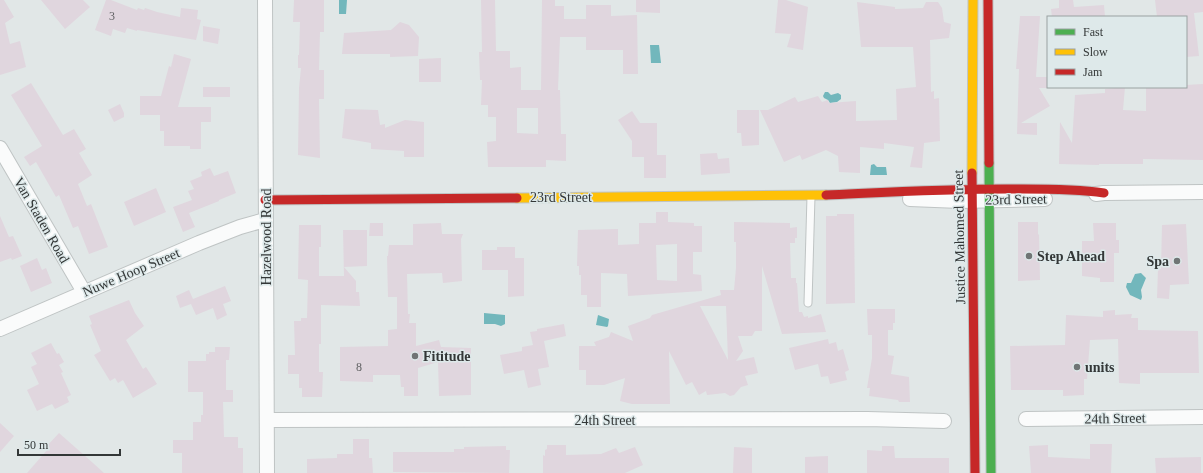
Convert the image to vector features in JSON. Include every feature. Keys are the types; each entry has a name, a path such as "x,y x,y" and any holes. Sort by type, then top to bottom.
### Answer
{"main road":[{"name":"Justice Mahomed Street","path":"973,0 972,195 975,473"},
{"path":"988,0 991,473"},
{"name":"23rd Street","path":"266,200 811,196 856,194"}],"street":[{"name":"Hazelwood Road","path":"265,0 267,473"},
{"name":"Van Staden Road","path":"0,148 84,292"},
{"name":"23rd Street","path":"856,194 921,200 989,194 1068,198 1104,193 1203,192"},
{"name":"Nuwe Hoop Street","path":"0,329 199,243 240,227 265,220"},
{"name":"24th Street","path":"1026,419 1203,417"},
{"name":"24th Street","path":"267,420 867,419 944,421"}],"lane":[{"path":"808,303 811,196"}],"water":[{"path":"339,0 347,0 346,14 339,14"},
{"path":"650,45 659,45 661,63 651,63"},
{"path":"825,92 828,92 831,95 838,93 841,95 841,99 837,102 830,103 823,96"},
{"path":"874,164 877,167 886,167 887,175 870,175 871,165"},
{"path":"1141,273 1146,278 1141,290 1141,300 1130,295 1126,287 1127,283 1131,283 1135,274"},
{"path":"484,313 505,315 505,324 501,326 495,324 484,324"},
{"path":"598,315 609,319 607,327 596,325"}],"building":[{"path":"0,0 4,0 14,17 5,23 10,44 20,41 26,67 0,75"},
{"path":"41,0 83,0 90,7 65,29"},
{"path":"106,0 111,0 137,10 138,8 144,10 145,8 180,17 181,8 198,10 197,19 201,20 196,40 137,31 127,28 125,33 113,29 111,36 95,30"},
{"path":"294,0 324,0 324,32 320,32 319,70 324,70 324,99 319,99 320,158 298,155 299,88 301,68 298,68 300,22 293,22"},
{"path":"481,0 495,0 496,51 510,51 510,68 521,67 521,90 541,90 542,0 555,0 555,6 564,6 564,19 586,19 586,5 611,5 611,16 637,15 638,74 623,74 623,50 586,50 586,37 560,37 558,90 560,90 561,134 566,134 566,161 546,160 546,167 488,167 487,142 496,141 496,117 488,117 488,105 481,105 482,80 480,80 479,52 482,52","holes":["517,108 538,108 538,134 517,133"]},
{"path":"636,0 660,0 660,13 636,12"},
{"path":"778,0 786,0 808,7 803,50 787,47 791,34 775,33"},
{"path":"1059,0 1073,0 1074,7 1104,5 1105,16 1052,16 1051,9 1059,8"},
{"path":"1155,0 1203,0 1203,12 1194,13 1199,56 1187,57 1187,16 1157,16"},
{"path":"857,2 895,7 895,9 923,8 926,2 938,2 942,8 944,22 951,24 949,38 930,40 931,92 934,91 934,99 939,98 940,141 924,143 922,168 910,167 914,147 884,143 884,149 860,147 860,173 839,172 838,156 826,150 802,160 800,155 784,162 760,110 768,110 795,97 798,102 818,96 822,102 828,100 829,103 856,101 856,121 897,120 896,89 916,87 913,47 861,47"},
{"path":"1020,16 1040,16 1036,77 1047,77 1047,88 1039,88 1050,106 1021,123 1037,123 1037,135 1017,134 1019,69 1016,69"},
{"path":"400,22 409,25 419,37 418,56 390,57 390,54 342,54 344,33 391,30"},
{"path":"203,26 220,29 218,44 203,41"},
{"path":"174,54 191,59 178,107 211,107 211,122 201,122 201,149 190,149 190,146 164,146 164,131 160,131 160,115 140,115 140,96 161,96 169,66 171,67"},
{"path":"441,58 441,82 419,82 419,59"},
{"path":"31,83 63,135 74,129 86,149 79,153 92,175 78,184 87,206 91,204 108,247 89,254 78,226 73,228 59,195 56,197 36,162 30,166 24,157 42,146 11,95"},
{"path":"1203,84 1203,160 1143,159 1143,164 1059,164 1060,122 1072,143 1075,95 1105,93 1105,89 1125,88 1123,110 1146,111 1146,88 1187,88 1187,85"},
{"path":"203,87 230,87 230,97 203,97"},
{"path":"120,104 124,117 114,122 108,110"},
{"path":"345,109 378,110 380,125 385,124 385,128 405,120 424,122 424,157 404,157 404,151 371,149 371,143 342,138"},
{"path":"737,110 759,110 759,145 742,146 741,133 737,133"},
{"path":"632,111 640,123 657,123 657,155 666,155 666,178 644,178 644,157 632,157 632,141 618,120"},
{"path":"717,153 718,159 729,158 730,173 701,175 700,154"},
{"path":"210,168 214,176 228,171 236,193 189,213 195,227 183,232 173,207 192,200 188,191 194,189 190,181 202,176 201,172"},
{"path":"156,188 166,212 134,226 124,202"},
{"path":"656,212 668,212 668,222 694,223 694,226 702,226 702,252 693,252 693,274 701,275 702,291 628,296 627,274 601,273 601,307 587,307 587,295 581,295 581,275 579,275 579,266 577,266 578,230 618,229 618,245 639,244 639,223 656,223","holes":["677,244 677,281 657,280 656,245"]},
{"path":"837,214 854,214 855,303 826,304 826,216 837,216"},
{"path":"0,216 9,237 13,236 22,256 12,260 11,258 0,262"},
{"path":"734,222 790,223 790,228 797,227 797,238 795,238 795,243 790,243 791,278 796,278 799,312 802,312 804,317 808,316 808,318 821,314 826,332 782,334 762,266 762,331 755,331 752,336 738,336 743,351 736,361 754,357 758,373 745,376 748,385 741,387 734,395 730,396 725,393 707,395 706,391 699,395 692,382 686,385 669,351 670,404 632,404 620,401 625,378 604,385 586,385 586,370 579,370 579,346 596,346 594,342 609,337 611,332 633,341 628,326 650,318 652,315 721,295 720,290 734,290 736,242 734,242","holes":["700,306 726,306 728,360"]},
{"name":"Step Ahead","path":"1018,222 1038,222 1040,280 1018,281"},
{"path":"370,223 383,223 383,236 369,236"},
{"path":"441,223 442,234 463,234 461,239 462,281 443,283 442,273 407,274 408,314 410,314 409,323 416,323 416,346 439,340 441,347 471,348 471,395 439,396 438,362 418,368 418,396 404,396 404,387 401,387 400,375 373,375 373,382 340,381 340,347 388,346 388,330 397,329 397,297 388,297 387,256 389,245 413,245 413,224"},
{"path":"1093,223 1116,223 1116,240 1119,240 1119,253 1114,253 1114,282 1100,282 1100,278 1082,276 1082,241 1094,241"},
{"name":"Spa","path":"1186,224 1189,284 1170,285 1169,299 1157,298 1158,269 1161,269 1162,225"},
{"path":"299,225 321,225 319,276 344,276 343,230 367,230 367,266 344,267 356,281 356,292 359,292 360,306 321,305 319,372 323,372 322,397 302,397 302,388 299,388 299,374 288,374 288,355 295,355 294,321 301,321 301,318 307,318 308,280 298,279"},
{"path":"497,247 515,247 515,258 524,258 524,296 508,297 508,270 482,270 482,250 497,250"},
{"path":"37,258 42,270 46,268 52,283 31,292 20,266"},
{"path":"225,286 231,301 223,304 227,315 217,320 213,308 196,315 191,304 180,308 176,296 189,290 193,299"},
{"path":"129,300 135,313 144,326 126,340 143,369 146,367 157,384 133,398 123,380 118,383 115,378 110,381 94,355 101,351 90,325 92,324 89,316"},
{"path":"867,309 895,309 895,323 893,323 893,330 888,330 888,355 894,356 891,374 909,377 910,402 899,402 898,400 869,396 870,388 867,388 872,358 872,335 868,335"},
{"path":"1115,310 1115,315 1132,314 1131,318 1138,318 1138,330 1198,331 1199,373 1140,373 1140,384 1119,383 1118,339 1090,340 1087,379 1084,379 1084,395 1063,396 1063,390 1011,390 1010,346 1065,345 1066,315 1103,317 1103,311"},
{"path":"564,324 566,336 544,341 549,367 538,369 541,385 528,388 524,370 504,374 500,355 522,351 522,347 533,345 530,332 537,331 537,329"},
{"path":"828,339 829,344 836,342 838,351 843,349 849,370 845,372 847,380 830,384 828,376 821,377 818,364 795,370 789,348"},
{"path":"51,343 57,354 59,353 64,362 59,365 71,395 67,397 69,402 55,409 52,404 37,411 27,390 39,384 31,367 37,364 31,353"},
{"path":"215,347 230,347 229,360 226,360 226,390 233,390 233,402 223,402 224,437 238,437 238,448 243,448 243,473 182,473 182,453 173,453 173,440 193,440 193,422 201,422 201,415 203,415 203,392 188,392 188,361 206,361 206,354 209,354 209,352 215,352"},
{"path":"0,423 14,436 0,452"},
{"path":"59,433 104,473 27,473 48,449 46,447"},
{"path":"353,439 369,439 369,458 372,458 373,473 307,473 307,459 337,458 337,454 353,454"},
{"path":"1090,444 1112,444 1111,473 1031,473 1029,446 1048,445 1048,457 1090,459"},
{"path":"547,445 566,445 566,455 601,454 616,448 619,453 635,447 643,465 625,473 543,473 543,455 545,456"},
{"path":"506,446 506,450 510,450 509,473 393,472 393,452 454,452 454,449 464,449 464,447"},
{"path":"882,446 894,446 895,458 949,458 949,473 867,473 867,450 882,451"},
{"path":"734,447 752,448 752,473 733,473"},
{"path":"828,456 828,473 805,473 805,457"},
{"path":"1201,457 1201,473 1156,473 1155,458"}],"traffic: fast":[{"path":"989,163 991,473"}],"traffic: slow":[{"path":"972,173 973,0"},
{"path":"517,198 826,195"}],"traffic: jam":[{"path":"988,0 989,163"},
{"path":"972,173 975,473"},
{"path":"826,195 973,189 1063,190 1104,193"},
{"path":"265,200 517,198"}],"place":[{"name":"Step Ahead","path":"1029,256"},
{"name":"Spa","path":"1177,261"},
{"name":"Fititude","path":"415,356"},
{"name":"units","path":"1077,367"}]}
